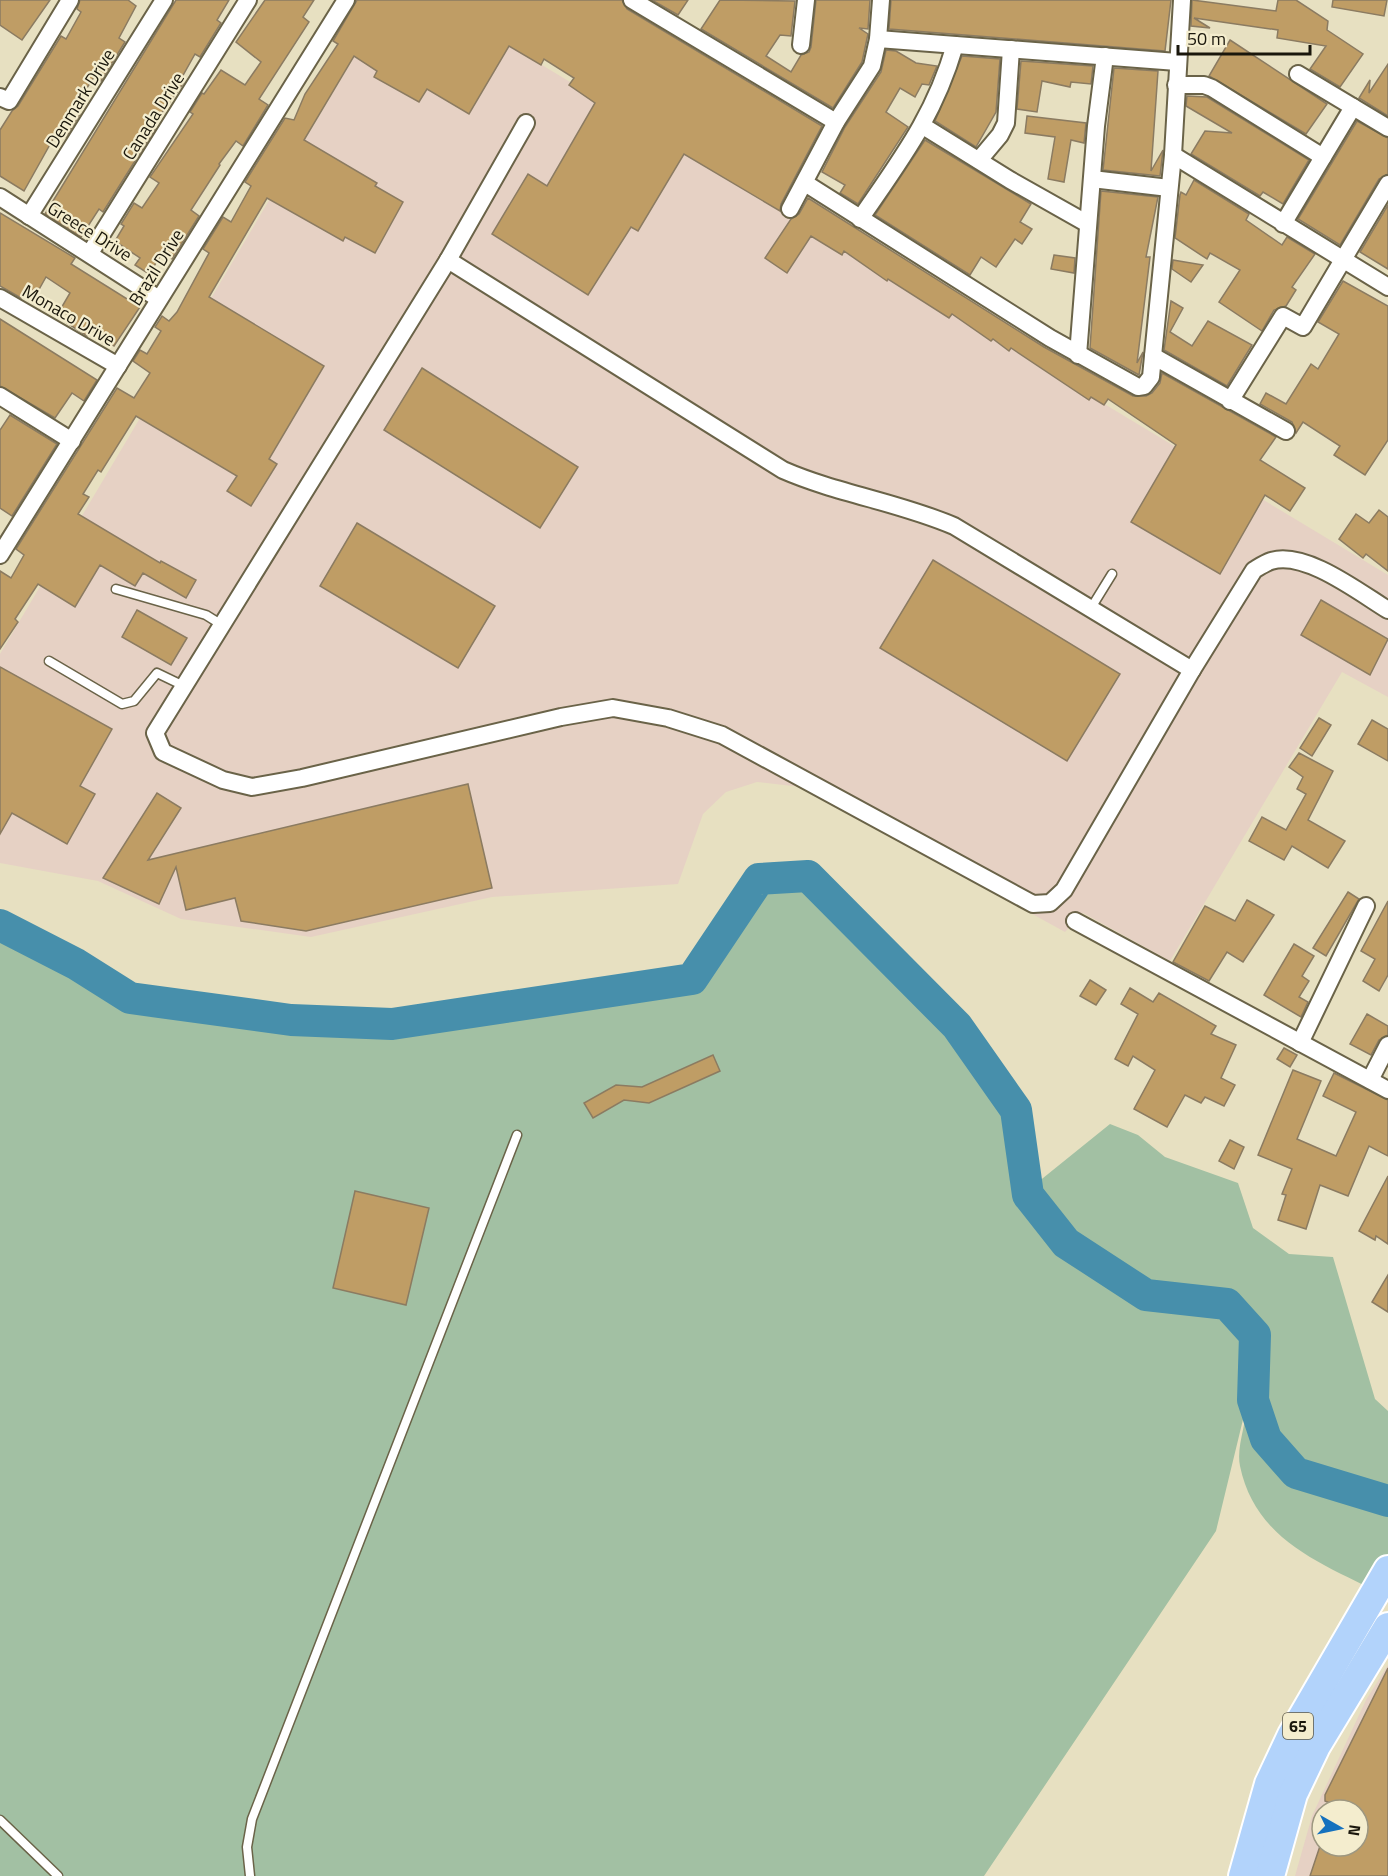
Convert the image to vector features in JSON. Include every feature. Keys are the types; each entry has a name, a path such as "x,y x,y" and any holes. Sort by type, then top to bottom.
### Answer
{"highway":[{"name":"65","path":"1243,1876 1269,1784 1292,1735 1383,1579"},
{"name":"65","path":"1270,1876 1293,1794 1316,1746 1388,1627"}],"street":[{"path":"0,97 9,101 70,0"},
{"name":"Denmark Drive","path":"29,216 164,0"},
{"name":"Canada Drive","path":"90,253 248,0"},
{"name":"Brazil Drive","path":"0,555 346,0"},
{"path":"632,0 836,122"},
{"path":"801,45 806,0"},
{"path":"789,209 836,122 872,66 878,39 881,0"},
{"path":"805,183 1078,355 1138,387 1144,386 1151,377 1173,155 1182,0"},
{"path":"878,39 1177,62"},
{"path":"860,219 923,126 945,79 955,45"},
{"path":"979,160 1000,135 1006,123 1011,49"},
{"path":"1078,355 1092,179 1105,56"},
{"path":"1298,74 1388,128"},
{"path":"1176,85 1204,85 1212,88 1323,157"},
{"path":"1283,224 1353,107"},
{"path":"526,123 448,260 155,733 163,753 223,780 252,787 302,778 561,717 613,708 668,718 722,735 1033,904 1050,903 1064,890 1192,670 1254,570 1271,561 1287,559 1312,566 1388,610"},
{"path":"923,126 1088,224"},
{"path":"1173,155 1388,287"},
{"path":"1092,179 1169,188"},
{"path":"1230,401 1282,316 1304,327 1388,184"},
{"name":"Greece Drive","path":"0,197 159,299"},
{"path":"448,260 783,470 818,485 924,513 954,526 1192,670"},
{"name":"Monaco Drive","path":"0,298 118,366"},
{"path":"1153,356 1286,431"},
{"path":"3,404 72,441"},
{"path":"1300,1043 1366,906"},
{"path":"1075,921 1388,1090"},
{"path":"1370,1080 1388,1045"}],"lane":[{"path":"1091,608 1112,574"},
{"path":"116,590 206,615 222,625"},
{"path":"49,661 122,704 134,700 157,673 184,686"},
{"path":"250,1876 247,1847 252,1819 517,1135"},
{"path":"0,1820 58,1876"}],"shaded area":[{"path":"388,0 434,0 1388,575 1388,697 1342,672 1170,961 1083,913 1065,932 801,787 757,782 726,792 703,814 678,884 492,897 311,937 181,919 98,881 0,863 0,654"},
{"path":"1388,1665 1388,1876 1295,1876 1310,1823 1310,1858 1370,1858 1370,1798 1320,1798 1366,1700"}],"green space":[{"path":"804,882 953,1033 1008,1114 1021,1195 1054,1237 1022,1195 1110,1124 1138,1135 1165,1157 1238,1183 1253,1228 1289,1254 1333,1257 1375,1399 1388,1411 1388,1597 1318,1562 1278,1533 1261,1514 1248,1492 1239,1459 1247,1403 1216,1531 984,1876 0,1876 0,935 71,970 132,1007 281,1025 390,1031 697,985 762,888","holes":["1059,1244 1146,1302 1222,1311 1146,1303"]}],"building":[{"path":"0,0 50,0 22,40 0,25"},
{"path":"80,0 128,0 136,6 119,38 125,42 101,81 94,77 73,109 80,114 66,137 57,132 24,191 0,176 0,130 18,106 61,36 66,39 81,12 77,9"},
{"path":"176,0 229,0 217,20 221,23 200,57 195,54 181,79 185,81 152,126 155,129 103,212 99,209 81,237 45,214"},
{"path":"265,0 314,0 303,17 309,22 259,99 268,105 243,146 236,141 191,210 199,216 172,259 163,252 149,274 135,265 140,258 115,241 124,226 121,224 134,203 142,208 159,183 150,177 193,114 190,112 202,93 204,94 221,70 245,85 261,62 236,42"},
{"path":"357,0 622,0 627,9 822,126 781,204 780,211 684,154 638,231 631,227 588,295 492,234 528,174 547,186 595,103 569,85 574,78 544,59 541,65 509,46 469,114 427,89 419,102 374,77 377,71 354,56 304,140 377,183 375,186 403,202 375,253 345,237 343,241 267,198 209,297 324,366 269,459 277,464 251,506 227,491 237,476 136,416 101,472 98,470 83,494 89,497 78,514 160,563 161,561 196,580 186,598 143,573 135,586 100,565 75,607 38,584 15,619 18,622 0,649 0,571 11,578 24,555 16,549 117,388 134,398 150,373 133,361 140,350 147,354 161,331 155,327 162,316 169,321 177,312 209,253 203,249 223,217 231,222 251,186 245,182 285,118 294,120 305,94 338,44 333,41"},
{"path":"652,0 688,0 678,15"},
{"path":"720,0 795,1 791,36 780,35 766,56 791,72 801,55 809,52 811,47 816,0 870,0 868,29 859,28 868,34 862,62 833,108 701,29"},
{"path":"891,0 1171,0 1165,51 889,29"},
{"path":"1192,0 1276,11 1278,0 1296,0 1328,21 1327,30 1363,54 1340,87 1310,69 1326,46 1277,38 1278,30 1194,18 1210,28 1191,26"},
{"path":"1333,0 1387,0 1384,16 1332,7"},
{"path":"1230,40 1327,104 1306,134 1209,76"},
{"path":"886,50 896,51 916,63 937,66 929,85 922,84 915,97 900,88 886,112 908,127 858,204 840,193 845,185 822,172 845,127 881,72"},
{"path":"962,56 1000,59 996,112 976,147 935,121"},
{"path":"1021,61 1093,66 1091,84 1071,82 1070,87 1042,81 1037,112 1017,109"},
{"path":"1388,64 1388,116 1359,98 1370,80 1369,93"},
{"path":"1114,68 1158,71 1151,171 1163,150 1160,176 1103,170"},
{"path":"1187,96 1207,97 1309,160 1283,204 1263,192 1260,196 1191,154 1205,131 1232,133 1186,106"},
{"path":"1027,116 1086,123 1084,143 1071,140 1064,182 1048,179 1055,137 1025,133"},
{"path":"1357,121 1388,138 1388,174 1379,179 1340,245 1298,219"},
{"path":"925,140 1031,204 1020,222 1032,229 1022,244 1015,239 996,267 981,257 970,275 875,215"},
{"path":"1194,180 1249,214 1246,220 1282,245 1287,237 1315,254 1292,287 1296,290 1286,306 1274,310 1262,331 1219,302 1240,270 1210,253 1207,259 1175,238 1180,195 1181,192 1186,195"},
{"path":"1101,191 1158,197 1146,257 1150,257 1137,363 1143,352 1139,375 1090,348"},
{"path":"808,198 1044,347 1133,396 1146,396 1152,393 1160,383 1162,373 1276,437 1260,460 1305,488 1290,511 1265,495 1220,574 1131,522 1176,445 1108,399 1104,405 1091,397 1089,400 1011,348 1009,351 993,339 991,341 952,314 949,318 888,279 887,281 844,251 842,255 811,236 787,273 765,258 791,219 799,214"},
{"path":"1388,205 1388,269 1360,252"},
{"path":"0,213 75,258 71,264 140,307 114,346 90,330 87,336 67,323 72,317 60,310 70,293 46,277 37,293 27,287 21,298 0,286"},
{"path":"1054,255 1075,258 1074,273 1051,269"},
{"path":"1173,260 1203,265 1191,282 1172,269"},
{"path":"1343,281 1388,306 1388,440 1365,475 1334,455 1340,446 1303,422 1296,433 1292,422 1260,404 1266,393 1286,404 1311,364 1318,369 1339,334 1318,322"},
{"path":"1171,301 1183,308 1170,332 1192,346 1208,321 1252,345 1227,386 1164,350"},
{"path":"0,319 97,380 84,401 72,393 55,418 0,386"},
{"path":"422,368 578,467 540,528 384,430"},
{"path":"10,415 57,444 12,516 0,508 0,430"},
{"path":"1379,510 1388,517 1388,571 1366,554 1363,558 1339,539 1356,514 1369,523"},
{"path":"357,523 495,606 458,668 320,586"},
{"path":"933,560 1120,674 1067,761 880,648"},
{"path":"1321,600 1388,639 1370,675 1301,635"},
{"path":"137,610 187,638 171,665 122,637"},
{"path":"0,667 112,729 80,786 95,794 67,844 12,813 0,834"},
{"path":"1319,718 1331,725 1312,756 1300,748"},
{"path":"1372,720 1388,729 1388,761 1358,744"},
{"path":"1299,753 1333,771 1308,820 1345,841 1328,868 1292,846 1284,860 1249,841 1262,817 1286,830 1306,794 1297,789 1303,777 1289,767"},
{"path":"468,784 492,888 306,931 241,921 235,898 186,910 176,867 159,904 103,878 157,793 181,808 148,860"},
{"path":"1348,892 1359,899 1326,956 1313,948"},
{"path":"1247,900 1274,915 1243,962 1227,952 1209,981 1173,962 1205,906 1235,921"},
{"path":"1388,901 1388,975 1379,991 1363,981 1375,959 1361,951"},
{"path":"1294,944 1314,956 1302,976 1309,981 1299,997 1308,1002 1301,1017 1264,995"},
{"path":"1090,980 1106,990 1096,1005 1080,996"},
{"path":"1130,988 1153,1002 1159,993 1216,1026 1211,1034 1236,1045 1221,1078 1235,1085 1224,1106 1205,1097 1201,1103 1185,1095 1167,1127 1134,1109 1155,1070 1133,1056 1128,1066 1115,1059 1138,1014 1121,1004"},
{"path":"1367,1014 1388,1026 1388,1035 1379,1040 1371,1055 1350,1044"},
{"path":"1284,1048 1297,1055 1290,1067 1277,1059"},
{"path":"713,1055 720,1071 649,1103 624,1100 593,1118 584,1103 616,1085 642,1087"},
{"path":"1293,1070 1321,1081 1297,1139 1336,1156 1356,1112 1323,1096 1334,1073 1388,1100 1388,1156 1369,1146 1348,1196 1320,1185 1306,1229 1278,1220 1286,1195 1282,1194 1292,1169 1258,1155"},
{"path":"1230,1140 1244,1147 1234,1169 1219,1161"},
{"path":"1388,1176 1388,1244 1376,1236 1375,1240 1359,1231"},
{"path":"355,1191 429,1208 406,1305 333,1288"},
{"path":"1388,1275 1388,1312 1372,1302"},
{"path":"1388,1668 1388,1876 1310,1876 1316,1858 1370,1858 1370,1798 1325,1798"}],"waterway":[{"path":"0,925 76,964 130,998 291,1020 392,1024 692,979 759,879 808,876 957,1026 1016,1110 1028,1195 1066,1243 1146,1295 1227,1304 1255,1335 1253,1400 1266,1439 1296,1473 1388,1501"}]}
